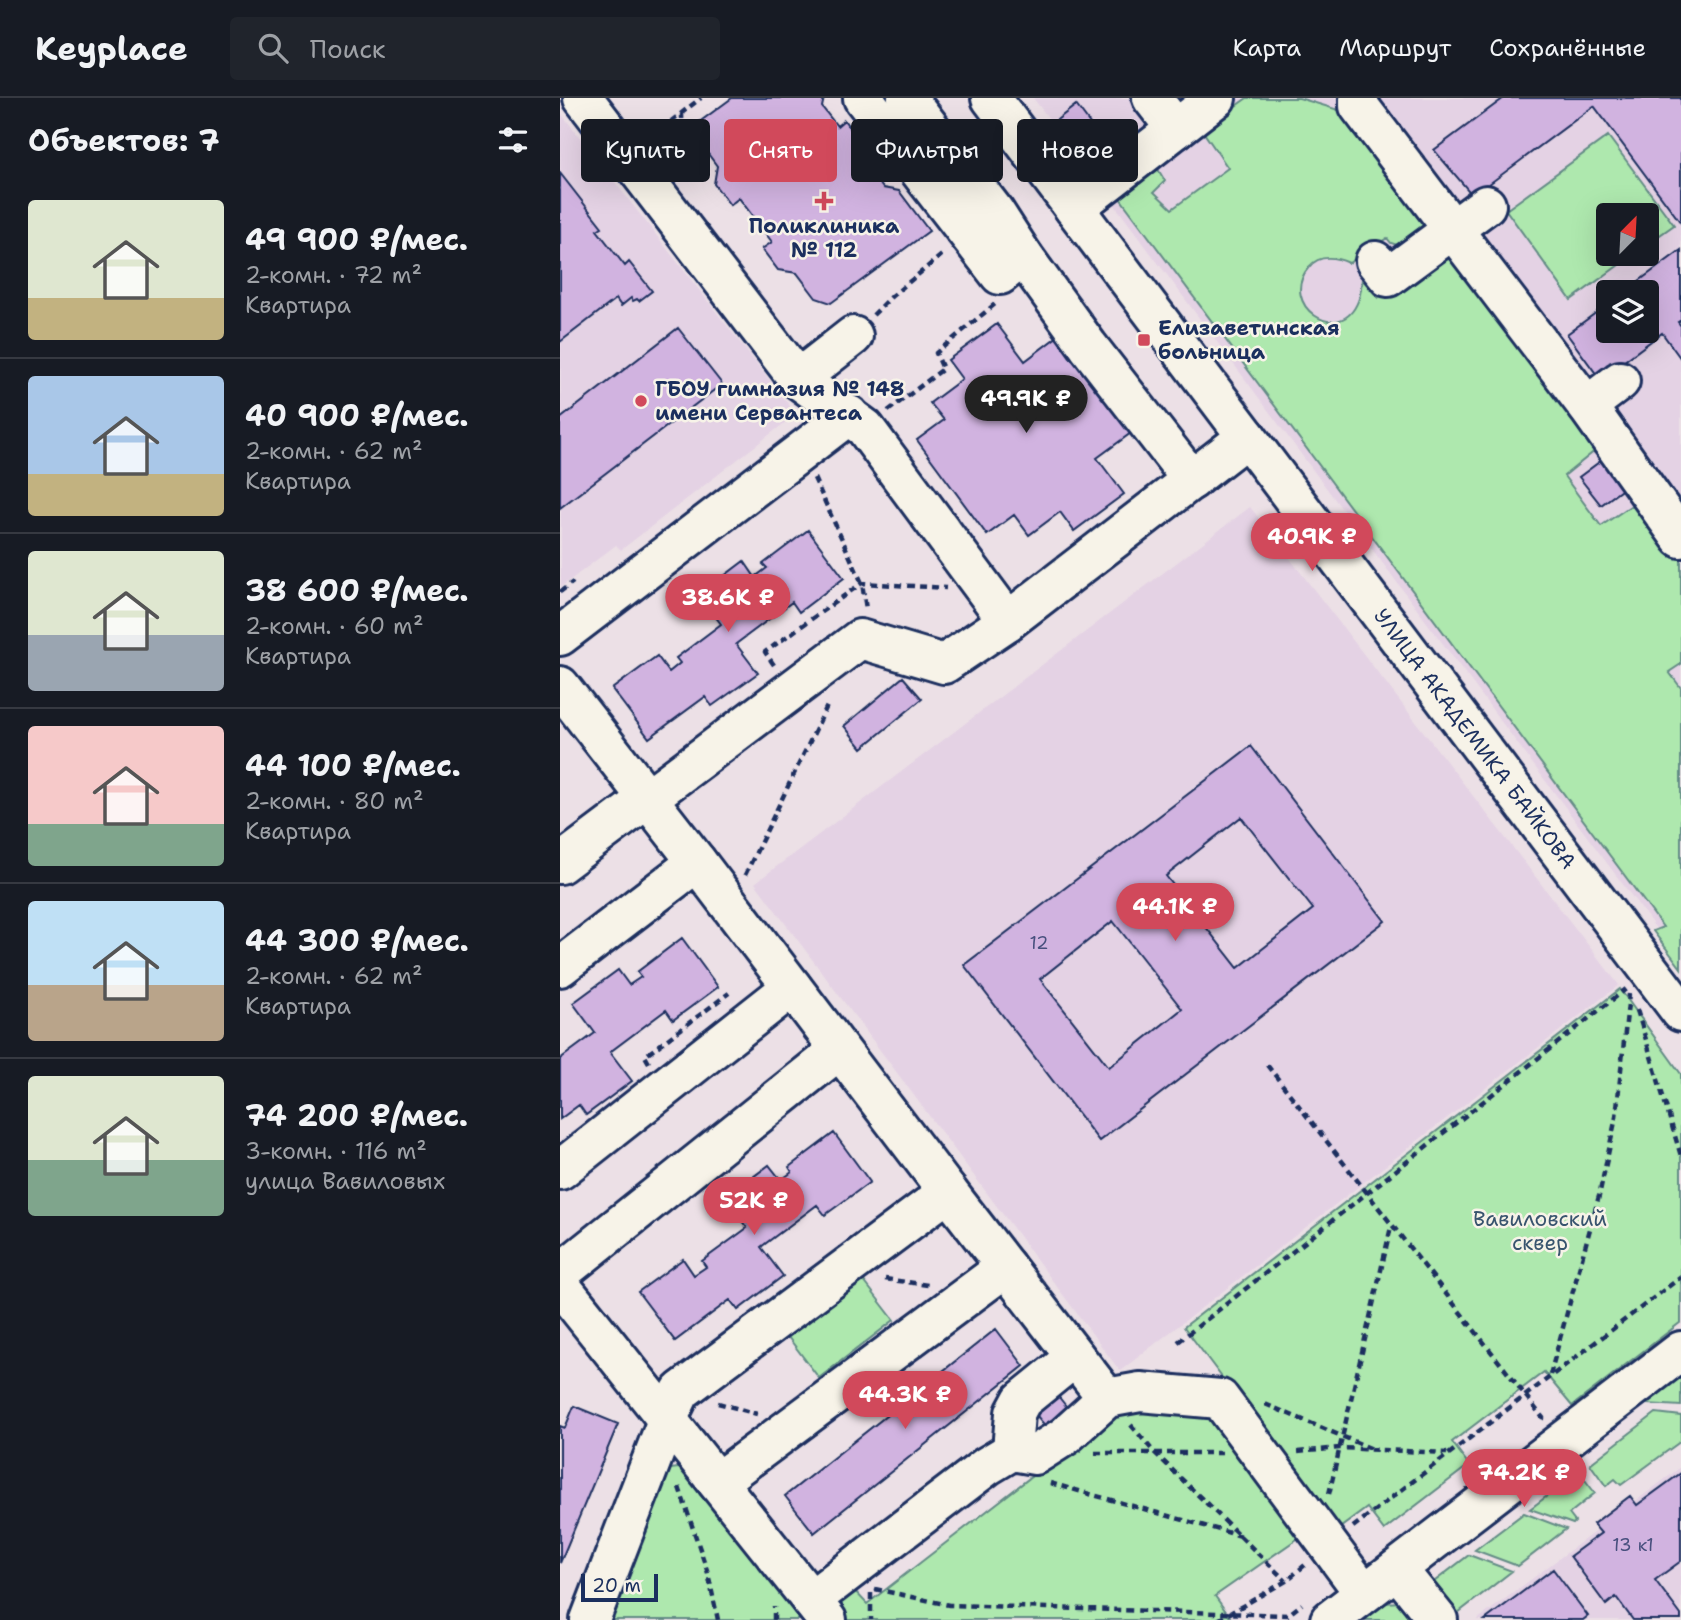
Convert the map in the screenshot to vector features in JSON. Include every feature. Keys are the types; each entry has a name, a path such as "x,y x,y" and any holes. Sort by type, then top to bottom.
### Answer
{"street":[{"path":"863,98 981,222"},
{"path":"907,98 1012,273 1088,346 1192,480"},
{"name":"УЛИЦА АКАДЕМИКА БАЙКОВА","path":"991,98 1681,1012"},
{"path":"1152,98 1176,129"},
{"path":"1074,208 1216,98"},
{"path":"1351,101 1454,229 1677,526"},
{"path":"594,102 605,119"},
{"path":"648,182 798,379 857,421 1008,621"},
{"path":"1375,261 1388,277 1486,205"},
{"path":"798,379 853,336"},
{"path":"1587,406 1620,381"},
{"path":"560,635 802,451 857,421"},
{"path":"560,864 860,639 944,664 1008,621 1247,438"},
{"path":"560,686 1107,1398"},
{"path":"560,967 697,862"},
{"path":"560,1170 792,988"},
{"path":"839,1050 563,1295 674,1405 717,1482 819,1610 988,1466 1012,1451 1035,1455 1065,1436 1107,1398 1140,1392 1220,1399 1364,1593"},
{"path":"590,1620 674,1405 839,1273 948,1192"},
{"path":"717,1482 1006,1267"},
{"path":"1330,1620 1681,1351"},
{"path":"1012,1451 1015,1413 1022,1401 1075,1357"},
{"path":"1397,1569 1438,1620"}],"path":[{"path":"673,119 701,98"},
{"path":"659,197 683,177 682,112"},
{"path":"853,336 892,296 981,222"},
{"path":"857,421 943,369 936,353 1012,273"},
{"path":"802,451 862,583 868,617 860,639"},
{"path":"743,880 831,699"},
{"path":"1629,986 1681,1156"},
{"path":"1178,1342 1629,986"},
{"path":"1550,1375 1599,1196 1616,1117 1629,986"},
{"path":"1267,1065 1543,1418"},
{"path":"1324,1539 1343,1437 1392,1226"},
{"path":"839,1273 973,1291"},
{"path":"1218,1620 1286,1581 1324,1539 1524,1395 1681,1277"},
{"path":"1107,1398 1154,1451 1286,1581"},
{"path":"1220,1399 1259,1402 1374,1450"},
{"path":"674,1405 794,1425"},
{"path":"1041,1481 1241,1536"},
{"path":"678,1486 709,1573 718,1620"},
{"path":"871,1588 949,1605 1288,1615"}],"shaded area":[{"path":"1033,98 1681,98 1681,962 1097,182 1138,182 1138,119 1049,119"},
{"path":"560,112 581,139 581,182 615,182 796,414 621,550 616,545 561,587"},
{"path":"1250,507 1619,985 1120,1371 755,883"},
{"path":"1681,1467 1681,1620 1477,1620"}],"green space":[{"path":"1247,98 1299,98 1355,115 1434,216 1406,248 1391,243 1387,238 1349,263 1323,258 1313,263 1301,281 1301,295 1306,307 1315,316 1338,320 1349,314 1358,301 1362,279 1378,298 1444,249 1602,445 1564,476 1601,526 1642,498 1681,550 1681,664 1669,672 1681,688 1681,968 1653,931 1663,927 1114,190 1125,182 1138,182 1138,172 1153,161 1165,181 1154,192 1172,209 1228,168 1202,130"},
{"path":"1608,136 1658,203 1596,203 1596,266 1618,266 1571,300 1506,210"},
{"path":"1659,205 1674,225 1659,236"},
{"name":"Вавиловский сквер","path":"1620,989 1681,1074 1681,1322 1572,1406 1544,1372 1452,1442 1469,1465 1384,1530 1367,1508 1337,1530 1184,1327"},
{"path":"857,1272 894,1320 819,1378 782,1329"},
{"path":"1681,1376 1681,1406 1645,1404"},
{"path":"1130,1400 1218,1421 1307,1532 1215,1596 1232,1620 848,1620 834,1604 852,1588 867,1604"},
{"path":"1656,1413 1681,1416 1681,1441 1621,1485 1615,1479 1606,1486 1590,1464"},
{"path":"687,1467 812,1620 603,1620 662,1470"},
{"path":"1579,1472 1595,1493 1569,1514 1575,1522 1573,1524 1530,1509"},
{"path":"1524,1513 1566,1529 1518,1566 1475,1550"},
{"path":"1469,1555 1512,1571 1450,1619 1426,1588"},
{"path":"1402,1602 1426,1620 1360,1620 1383,1603"}],"building":[{"name":"Поликлиника № 112","path":"732,98 824,98 822,107 831,119 724,119 724,182 837,182 837,126 844,120 851,129 851,182 878,182 883,188 899,191 929,231 831,303 816,298 797,273 778,270 762,249 772,242 739,198 730,205 714,184 717,166 710,157 710,119 703,119"},
{"path":"1504,98 1681,98 1681,223 1594,106 1473,196 1434,150"},
{"path":"1076,105 1086,119 1058,119"},
{"path":"560,173 602,227 597,230 625,266 629,262 652,291 639,301 633,301 631,298 621,306 616,299 560,342"},
{"path":"1681,250 1681,320 1678,322 1681,326 1681,359 1662,333 1659,335 1659,280 1640,280"},
{"path":"1596,313 1596,343 1649,343 1600,379 1567,334"},
{"path":"997,324 1025,361 1062,333 1135,430 1097,458 1124,494 1074,531 1060,512 1029,535 1014,515 987,535 917,440 944,420 930,403 962,379 948,360"},
{"name":"ГБОУ гимназия № 148 имени Сервантеса","path":"678,328 722,384 560,508 560,419"},
{"path":"1610,454 1632,482 1601,505 1579,477"},
{"path":"808,530 844,578 799,612 792,602 736,644 758,673 712,706 705,697 649,738 612,689 657,656 669,672 680,663 676,658 721,624 699,595 744,561 755,577 767,568 763,564"},
{"path":"903,677 922,699 862,748 844,726"},
{"path":"1251,746 1385,921 1099,1141 964,965","holes":["1241,817 1313,909 1238,968 1166,876","1113,921 1182,1009 1109,1067 1040,979"]},
{"path":"682,938 718,987 673,1020 666,1010 610,1052 632,1081 586,1115 579,1105 560,1119 560,1059 595,1033 573,1003 618,970 629,985 641,977 637,972"},
{"path":"834,1133 870,1182 825,1215 817,1205 761,1247 783,1276 738,1310 730,1300 675,1341 638,1292 683,1259 694,1275 706,1267 702,1261 747,1228 725,1198 769,1165 781,1180 792,1172 789,1167"},
{"path":"996,1329 1024,1366 814,1533 785,1496"},
{"path":"1054,1391 1074,1416 1052,1434 1031,1409"},
{"path":"574,1406 618,1424 560,1563 560,1426 565,1428"},
{"path":"1681,1473 1681,1561 1655,1580 1681,1615 1681,1620 1633,1620 1616,1597 1606,1605 1570,1556 1601,1533 1593,1524 1630,1496 1637,1505"},
{"path":"1553,1569 1588,1616 1583,1620 1485,1620"}],"place":[{"name":"Поликлиника № 112","path":"824,201"},
{"name":"Елизаветинская больница","path":"1144,340"},
{"name":"ГБОУ гимназия № 148 имени Сервантеса","path":"641,401"}]}
